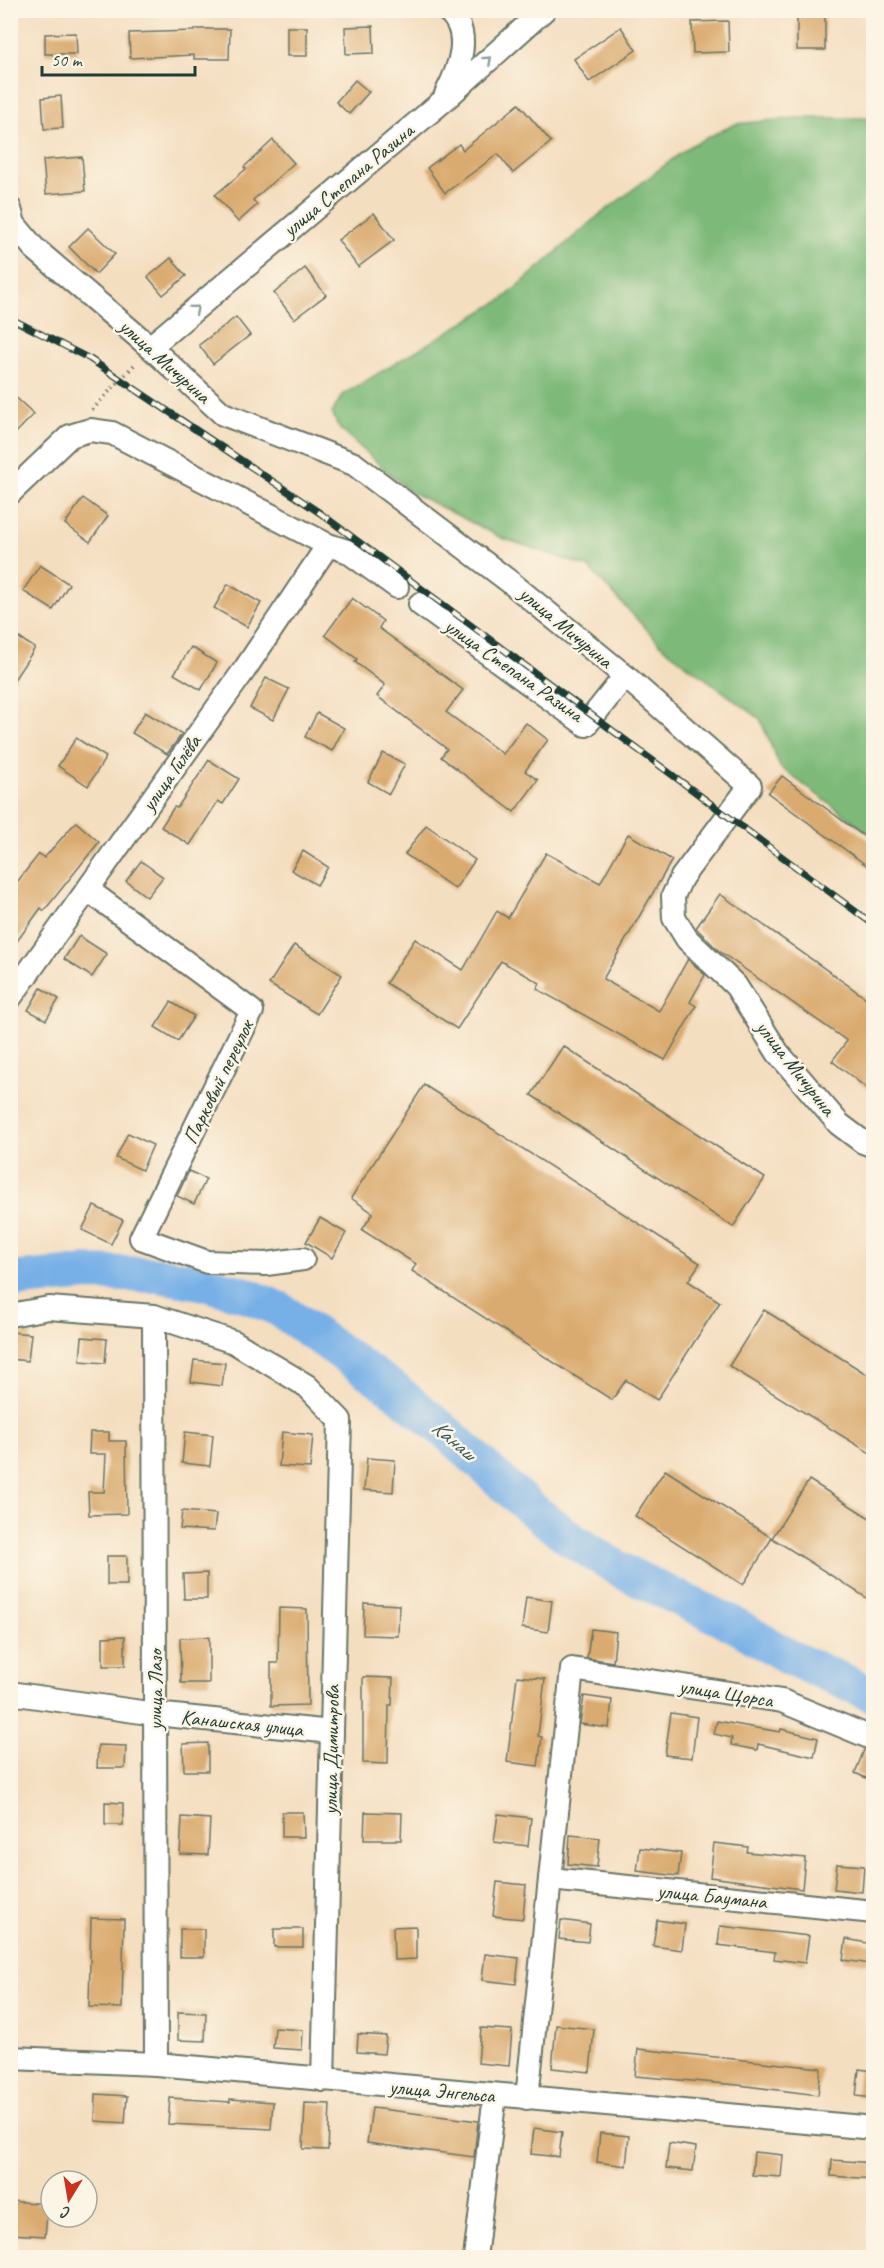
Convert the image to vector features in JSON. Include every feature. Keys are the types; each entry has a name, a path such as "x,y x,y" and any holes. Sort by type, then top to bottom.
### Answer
{"street":[{"path":"443,101 458,69 462,47 460,30 447,10"},
{"name":"улица Степана Разина","path":"150,346 443,101 543,10"},
{"name":"улица Мичурина","path":"10,209 14,224 34,248 150,346 223,414 354,464 510,582 625,676 750,786 682,876 674,896 674,918 687,939 736,986 778,1053 839,1124 863,1142 873,1146"},
{"path":"10,493 70,436 90,430 112,433 328,545 346,551 397,587"},
{"name":"улица Гилёва","path":"10,998 245,669 328,545"},
{"name":"улица Степана Разина","path":"420,604 586,725 625,676"},
{"name":"Парковый переулок","path":"88,890 252,1011 141,1238 207,1262 266,1264 303,1259"},
{"path":"10,1315 49,1308 154,1316"},
{"name":"улица Димитрова","path":"154,1316 234,1342 307,1386 340,1420 323,2080"},
{"name":"улица Лазо","path":"154,1316 156,2064"},
{"name":"улица Щорса","path":"550,1879 572,1669 782,1701 873,1739"},
{"name":"Канашская улица","path":"10,1693 155,1714 332,1732"},
{"path":"527,2098 550,1879"},
{"name":"улица Баумана","path":"550,1879 873,1912"},
{"name":"улица Энгельса","path":"10,2058 156,2064 873,2128"},
{"path":"476,2258 495,2096"}],"path":[{"path":"92,411 150,346"}],"green space":[{"path":"796,118 873,118 873,836 780,767 760,719 664,648 588,567 502,538 409,491 339,428 332,413 342,395 503,299 593,220 690,146 735,124"}],"building":[{"path":"797,15 825,15 825,50 797,50"},
{"path":"728,21 729,52 693,53 692,22"},
{"path":"373,26 374,53 346,54 345,27"},
{"path":"287,27 307,27 307,56 287,56"},
{"path":"621,27 636,50 589,82 574,59"},
{"path":"194,29 230,29 229,59 194,59 194,55 130,58 129,33 194,31"},
{"path":"76,33 77,54 45,54 45,34"},
{"path":"355,80 369,92 349,114 336,102"},
{"path":"61,96 63,128 44,129 42,98"},
{"path":"519,104 551,142 513,173 498,154 445,193 427,168 459,144 463,150"},
{"path":"273,140 294,163 253,200 257,205 238,222 215,195 246,169 244,167"},
{"path":"82,157 85,191 46,194 43,160"},
{"path":"374,213 394,240 358,267 338,240"},
{"path":"88,228 115,254 96,274 69,247"},
{"path":"171,258 186,276 163,295 148,277"},
{"path":"305,268 326,295 294,319 274,293"},
{"path":"236,317 250,335 213,364 199,345"},
{"path":"10,392 34,414 10,439"},
{"path":"83,498 108,516 90,542 65,524"},
{"path":"40,565 69,584 53,610 23,591"},
{"path":"228,584 261,603 247,627 214,608"},
{"path":"352,598 383,621 379,628 463,690 446,712 503,754 526,723 548,740 525,771 538,780 514,812 441,757 447,749 377,696 385,685 355,662 357,659 325,635"},
{"path":"10,632 35,648 10,686"},
{"path":"191,647 217,663 201,690 174,674"},
{"path":"266,678 289,689 273,720 250,708"},
{"path":"145,712 182,734 167,754 132,733"},
{"path":"317,713 344,728 332,751 305,737"},
{"path":"76,738 106,757 88,786 58,766"},
{"path":"383,753 405,764 389,794 368,782"},
{"path":"209,760 239,779 223,804 218,801 190,845 161,827 174,807 177,808"},
{"path":"782,776 873,843 873,870 768,793"},
{"path":"76,822 99,842 44,911 41,908 10,951 10,891 39,854 44,858"},
{"path":"426,825 475,860 455,889 405,854"},
{"path":"628,834 672,860 603,979 659,1011 688,959 705,975 690,1002 696,1006 665,1060 537,989 540,983 501,961 457,1029 386,983 415,939 463,970 497,911 508,918 546,853 600,883"},
{"path":"303,851 328,867 317,885 291,870"},
{"path":"141,861 163,877 147,897 126,881"},
{"path":"720,894 870,1001 866,1006 873,1011 873,1093 832,1061 847,1041 719,951 696,928"},
{"path":"79,936 107,954 92,977 64,959"},
{"path":"294,945 342,975 317,1014 269,984"},
{"path":"41,988 59,999 46,1020 28,1010"},
{"path":"171,1002 194,1016 178,1041 155,1027"},
{"path":"563,1046 765,1178 733,1227 531,1095"},
{"path":"424,1085 700,1263 688,1281 720,1302 657,1400 626,1380 612,1400 412,1271 416,1264 362,1230 373,1213 351,1198"},
{"path":"128,1133 153,1145 142,1170 116,1158"},
{"path":"189,1171 206,1179 194,1204 177,1196"},
{"path":"94,1206 123,1220 111,1244 82,1230"},
{"path":"320,1218 346,1233 332,1258 306,1242"},
{"path":"764,1310 873,1378 873,1455 729,1366"},
{"path":"10,1332 31,1334 28,1361 10,1359"},
{"path":"82,1337 107,1339 105,1363 80,1361"},
{"path":"194,1360 225,1363 222,1386 191,1382"},
{"path":"90,1432 109,1432 109,1441 126,1441 127,1514 89,1515 88,1492 104,1492 106,1454 89,1454"},
{"path":"185,1432 213,1435 210,1466 182,1463"},
{"path":"282,1432 313,1435 310,1468 279,1466"},
{"path":"367,1458 395,1460 393,1492 364,1490"},
{"path":"665,1470 772,1538 743,1585 635,1516"},
{"path":"809,1480 873,1520 873,1602 772,1538"},
{"path":"182,1511 216,1514 214,1531 180,1529"},
{"path":"107,1556 127,1556 127,1585 107,1585"},
{"path":"207,1573 207,1599 184,1599 183,1574"},
{"path":"526,1597 552,1601 548,1632 522,1628"},
{"path":"364,1603 399,1605 398,1636 363,1635"},
{"path":"279,1608 307,1609 308,1705 271,1706 271,1663 278,1663"},
{"path":"591,1629 616,1632 613,1662 587,1658"},
{"path":"125,1636 125,1666 103,1666 103,1637"},
{"path":"209,1637 209,1683 181,1683 180,1638"},
{"path":"517,1676 545,1679 538,1736 542,1737 538,1766 507,1762"},
{"path":"363,1677 393,1678 392,1705 389,1705 388,1764 363,1763"},
{"path":"584,1696 612,1700 609,1728 580,1724"},
{"path":"671,1713 697,1717 692,1758 665,1755"},
{"path":"717,1721 780,1732 781,1729 818,1738 814,1757 758,1744 757,1750 731,1745 732,1738 714,1734"},
{"path":"208,1743 208,1771 184,1771 183,1744"},
{"path":"98,1745 126,1746 125,1768 97,1768"},
{"path":"864,1750 873,1752 873,1781 855,1773"},
{"path":"105,1802 123,1803 123,1825 105,1825"},
{"path":"282,1812 303,1812 304,1837 282,1837"},
{"path":"365,1812 402,1813 401,1840 364,1840"},
{"path":"498,1814 531,1818 528,1846 494,1842"},
{"path":"182,1817 210,1819 208,1855 180,1854"},
{"path":"570,1835 600,1838 597,1867 568,1864"},
{"path":"714,1843 748,1847 747,1852 805,1858 802,1889 710,1877"},
{"path":"640,1848 681,1853 678,1876 637,1871"},
{"path":"837,1864 864,1866 862,1892 834,1889"},
{"path":"497,1882 526,1885 523,1919 493,1916"},
{"path":"91,1918 124,1919 122,2008 89,2007"},
{"path":"561,1920 590,1924 588,1942 559,1939"},
{"path":"657,1920 685,1924 682,1950 653,1946"},
{"path":"416,1926 416,1959 394,1960 393,1927"},
{"path":"720,1926 809,1936 805,1963 774,1959 775,1952 718,1945"},
{"path":"180,1929 204,1929 204,1957 180,1957"},
{"path":"274,1929 303,1929 303,1947 274,1947"},
{"path":"846,1939 873,1944 871,1964 843,1960"},
{"path":"485,1954 519,1958 516,1984 482,1980"},
{"path":"178,2012 206,2013 205,2041 178,2040"},
{"path":"556,2025 594,2029 590,2072 552,2068"},
{"path":"275,2028 303,2030 302,2050 273,2048"},
{"path":"481,2028 512,2030 509,2066 478,2063"},
{"path":"358,2034 386,2036 384,2054 357,2052"},
{"path":"638,2049 821,2068 818,2095 635,2076"},
{"path":"859,2069 873,2071 873,2098 856,2096"},
{"path":"96,2094 127,2096 125,2123 95,2121"},
{"path":"170,2098 273,2102 271,2129 168,2124"},
{"path":"305,2103 330,2104 328,2150 303,2149"},
{"path":"372,2108 478,2121 474,2157 367,2143"},
{"path":"534,2128 562,2132 559,2157 531,2154"},
{"path":"600,2133 629,2136 626,2166 597,2162"},
{"path":"669,2143 696,2147 693,2171 666,2168"},
{"path":"754,2152 783,2155 781,2177 752,2175"},
{"path":"832,2160 873,2163 873,2179 831,2176"},
{"path":"10,2201 39,2203 39,2229 46,2229 45,2236 10,2234"}],"waterway":[{"name":"Канаш","path":"10,1280 89,1273 158,1275 200,1282 243,1294 279,1309 396,1391 446,1432 529,1507 572,1540 624,1572 737,1626 789,1657 874,1695"}],"railway":[{"path":"10,318 90,359 320,513 874,925"}]}
